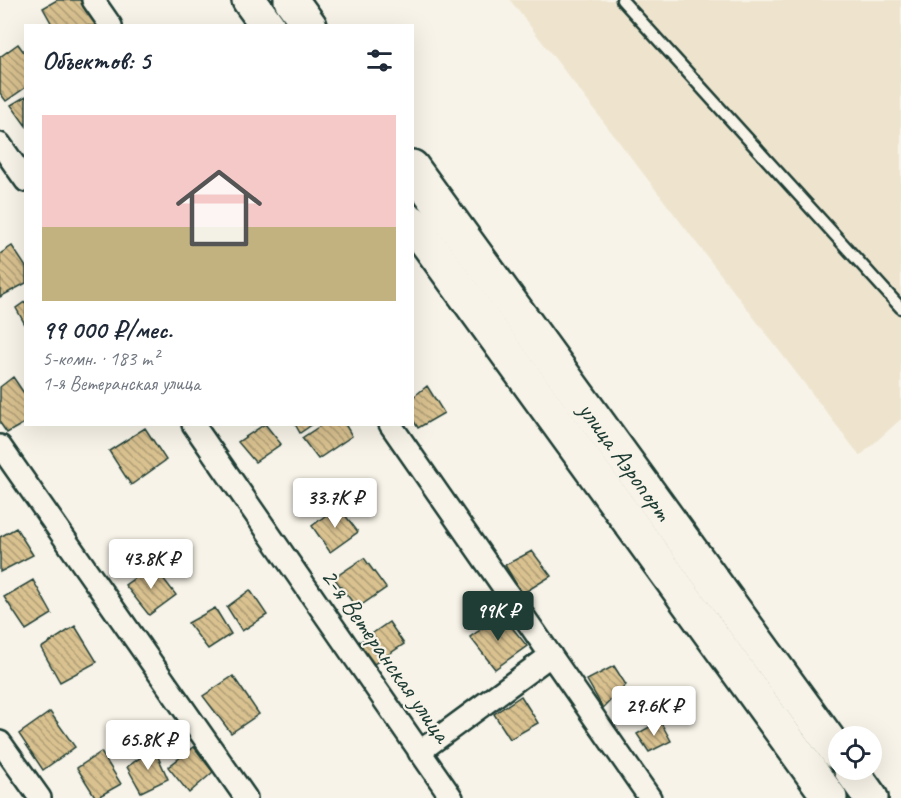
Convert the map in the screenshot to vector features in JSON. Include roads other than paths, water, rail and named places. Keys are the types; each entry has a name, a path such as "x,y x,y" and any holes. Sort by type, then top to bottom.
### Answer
{"main road":[{"path":"249,0 267,24"},
{"path":"291,0 309,24"},
{"name":"улица Аэропорт","path":"414,170 828,739"},
{"name":"улица Аэропорт","path":"414,225 830,798"},
{"path":"858,780 871,798"}],"street":[{"path":"93,0 110,24"},
{"path":"0,144 24,178"},
{"name":"2-я Ветеранская улица","path":"194,426 452,798"},
{"path":"391,426 650,798"},
{"path":"0,446 246,798"},
{"path":"420,752 551,655"},
{"path":"0,742 40,798"}],"lane":[{"path":"622,0 901,308"}]}
